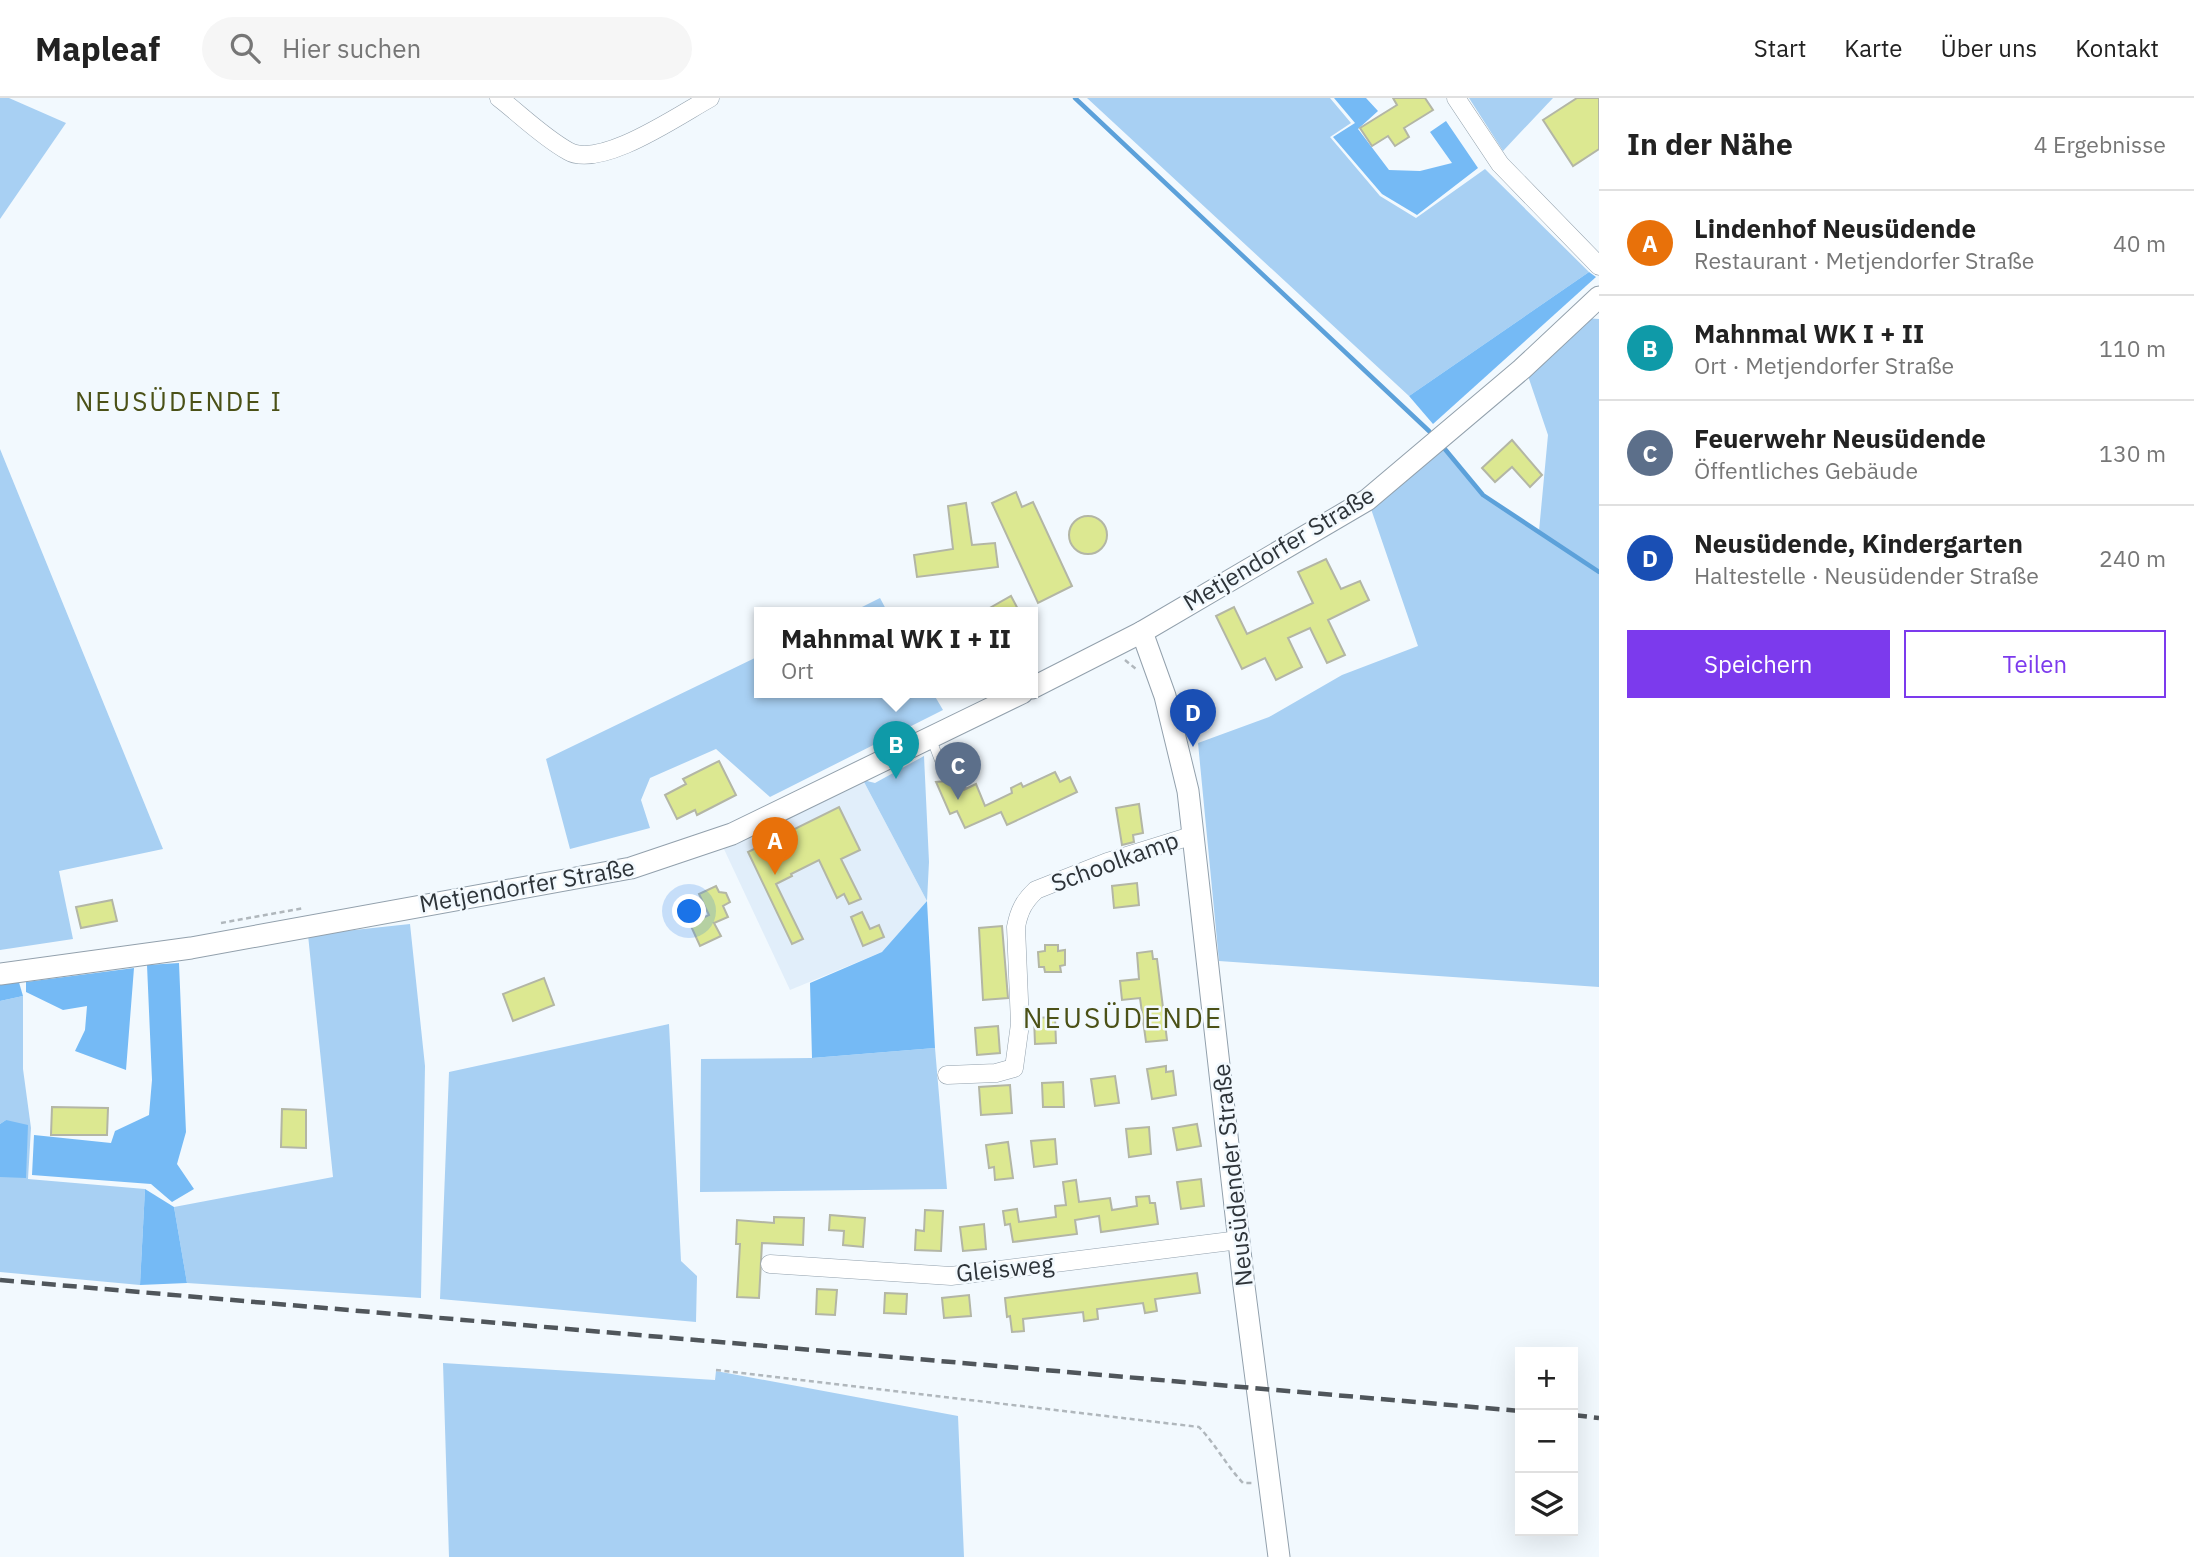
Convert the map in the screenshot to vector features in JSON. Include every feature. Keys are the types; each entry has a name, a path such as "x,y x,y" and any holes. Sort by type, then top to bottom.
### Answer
{"street":[{"path":"499,98 569,152 586,156 607,153 710,98"},
{"path":"1456,98 1500,164 1599,266"},
{"name":"Metjendorfer Straße","path":"1038,685 1142,632 1367,500 1522,369 1599,297"},
{"name":"Neusüdender Straße","path":"1142,632 1178,741 1194,835 1239,1240 1279,1557"},
{"name":"Metjendorfer Straße","path":"0,974 191,948 631,868 732,834 1012,698"},
{"name":"Schoolkamp","path":"947,1075 996,1073 1014,1068 1020,1024 1016,928 1018,915 1029,896 1036,890 1108,862 1194,835"},
{"name":"Gleisweg","path":"770,1264 951,1276 1239,1240"}],"lane":[{"path":"931,738 945,775"}],"path":[{"path":"945,775 975,760"},
{"path":"957,770 966,789"},
{"path":"217,924 312,906"},
{"path":"716,1370 1199,1427 1216,1444 1230,1469 1243,1483 1269,1482"}],"shaded area":[{"path":"0,98 9,98 66,123 0,219"},
{"path":"1087,98 1330,98 1351,123 1330,137 1380,196 1416,218 1485,169 1589,272 1409,396"},
{"path":"1334,98 1366,98 1378,111 1358,129 1389,170 1420,171 1452,163 1430,132 1446,121 1478,168 1417,215 1382,194 1333,137 1355,123"},
{"path":"1469,98 1553,98 1503,151"},
{"path":"1589,272 1596,277 1433,424 1409,396"},
{"path":"1585,318 1599,319 1599,987 1219,961 1198,743 1269,717 1342,675 1418,646 1370,506 1444,445 1483,495 1539,531 1548,435 1527,373"},
{"path":"0,449 163,849 59,871 73,939 0,950"},
{"path":"880,598 885,607 862,607"},
{"path":"754,658 754,698 936,698 943,710 770,797 716,749 650,778 641,800 650,828 570,849 546,759"},
{"path":"924,756 929,862 927,901 863,780 875,783"},
{"path":"863,780 927,901 882,952 790,990 723,847"},
{"path":"927,901 935,1048 812,1058 810,983 882,952"},
{"path":"410,924 425,1066 421,1298 187,1283 174,1207 333,1177 308,935"},
{"path":"179,963 186,1132 177,1164 194,1189 172,1202 151,1184 32,1175 34,1135 111,1143 115,1131 149,1115 152,1080 147,965"},
{"path":"134,968 126,1070 75,1051 85,1030 87,1006 63,1010 26,992 26,982"},
{"path":"18,979 23,996 0,1001 0,981"},
{"path":"23,996 23,1069 31,1128 28,1179 145,1189 140,1285 0,1272 0,1177 26,1177 6,1120 0,1124 0,1001"},
{"path":"669,1024 681,1261 697,1276 696,1322 440,1299 449,1072"},
{"path":"935,1048 947,1189 700,1192 701,1059 812,1058"},
{"path":"6,1120 28,1125 26,1178 0,1177 0,1124"},
{"path":"145,1189 174,1207 187,1283 140,1285"},
{"path":"443,1363 715,1380 716,1371 958,1416 964,1557 449,1557"}],"building":[{"path":"1393,98 1425,98 1433,110 1404,128 1409,137 1395,146 1388,136 1372,146 1360,128 1397,105"},
{"path":"1577,98 1599,98 1599,149 1573,166 1543,120"},
{"path":"1512,440 1542,475 1530,487 1512,467 1495,482 1482,468"},
{"path":"1016,492 1022,507 1033,502 1072,586 1038,603 992,503"},
{"path":"966,503 972,545 995,543 998,567 917,577 914,555 953,549 948,506"},
{"path":"1088,516 1101,522 1107,535 1101,548 1088,554 1075,548 1069,535 1075,522"},
{"path":"1326,559 1341,589 1360,581 1369,600 1328,620 1345,655 1327,663 1310,628 1288,638 1302,667 1276,680 1265,658 1242,669 1216,616 1234,607 1247,634 1313,603 1298,572"},
{"path":"1011,596 1017,607 992,607"},
{"path":"719,761 736,795 697,815 695,810 677,819 665,795 686,784 683,779"},
{"path":"1055,772 1060,782 1070,777 1077,792 1007,825 1001,812 965,828 957,811 950,814 936,782 948,781 956,773 964,790 976,784 985,806 1012,793 1011,788 1021,783 1023,787"},
{"path":"1139,804 1143,833 1133,835 1134,842 1122,845 1116,808"},
{"path":"839,807 860,850 841,859 861,899 849,904 844,894 837,898 819,860 791,874 792,876 776,884 803,939 792,944 748,852"},
{"path":"1137,883 1139,905 1114,908 1112,886"},
{"path":"716,886 719,892 726,893 730,902 723,906 728,917 714,923 721,936 700,946 690,924 709,915 699,894"},
{"path":"112,900 117,921 81,928 76,907"},
{"path":"862,912 870,929 879,925 884,937 863,946 851,917"},
{"path":"1002,926 1008,998 983,1000 979,928"},
{"path":"1045,945 1058,945 1058,951 1065,950 1065,965 1060,966 1061,972 1045,972 1044,967 1039,967 1038,952 1045,951"},
{"path":"1152,951 1153,959 1157,959 1167,1040 1146,1042 1140,998 1122,1000 1120,981 1139,979 1137,953"},
{"path":"544,978 554,1005 513,1021 503,994"},
{"path":"1055,1017 1056,1043 1035,1044 1034,1018"},
{"path":"998,1026 1000,1053 977,1055 975,1028"},
{"path":"1166,1066 1166,1072 1173,1071 1176,1095 1152,1099 1147,1069"},
{"path":"1115,1076 1119,1103 1095,1106 1091,1079"},
{"path":"1063,1082 1064,1107 1043,1107 1042,1083"},
{"path":"1010,1085 1012,1113 981,1115 979,1087"},
{"path":"52,1107 108,1108 107,1135 51,1135"},
{"path":"282,1109 306,1110 306,1148 281,1147"},
{"path":"1197,1124 1201,1146 1177,1150 1173,1128"},
{"path":"1149,1127 1151,1154 1129,1157 1126,1129"},
{"path":"1055,1139 1057,1164 1034,1167 1031,1141"},
{"path":"1008,1142 1013,1178 995,1180 994,1167 989,1168 986,1145"},
{"path":"1201,1179 1204,1206 1181,1209 1177,1182"},
{"path":"1076,1180 1079,1202 1110,1198 1112,1210 1137,1206 1136,1197 1149,1196 1150,1203 1155,1203 1158,1224 1101,1232 1099,1216 1075,1220 1077,1234 1013,1242 1010,1224 1005,1225 1003,1211 1017,1209 1019,1222 1056,1217 1055,1206 1066,1205 1063,1182"},
{"path":"925,1210 943,1211 941,1251 915,1250 916,1230 924,1231"},
{"path":"830,1215 865,1218 863,1247 843,1245 844,1231 829,1230"},
{"path":"774,1217 804,1218 803,1245 762,1243 759,1298 737,1297 740,1244 736,1244 737,1220 774,1223"},
{"path":"984,1224 986,1249 963,1251 960,1227"},
{"path":"1197,1273 1200,1293 1155,1299 1157,1311 1145,1313 1143,1303 1097,1309 1098,1319 1084,1321 1083,1312 1023,1319 1024,1331 1012,1332 1010,1316 1007,1317 1005,1298"},
{"path":"817,1289 837,1290 835,1315 816,1314"},
{"path":"885,1293 907,1294 906,1314 884,1313"},
{"path":"969,1295 971,1316 944,1318 942,1298"}],"waterway":[{"path":"1075,98 1429,431"},
{"path":"1444,448 1483,495 1599,572"}],"railway":[{"path":"0,1280 1515,1411"},
{"path":"1578,1416 1599,1418"}],"place":[{"name":"Neusüdende, Kindergarten","path":"1193,747"},
{"name":"Mahnmal WK I + II","path":"896,779"},
{"name":"Feuerwehr Neusüdende","path":"958,800"},
{"name":"Lindenhof Neusüdende","path":"775,875"}],"district":[{"name":"NEUSÜDENDE I","path":"179,402"},
{"name":"NEUSÜDENDE","path":"1123,1018"}]}
